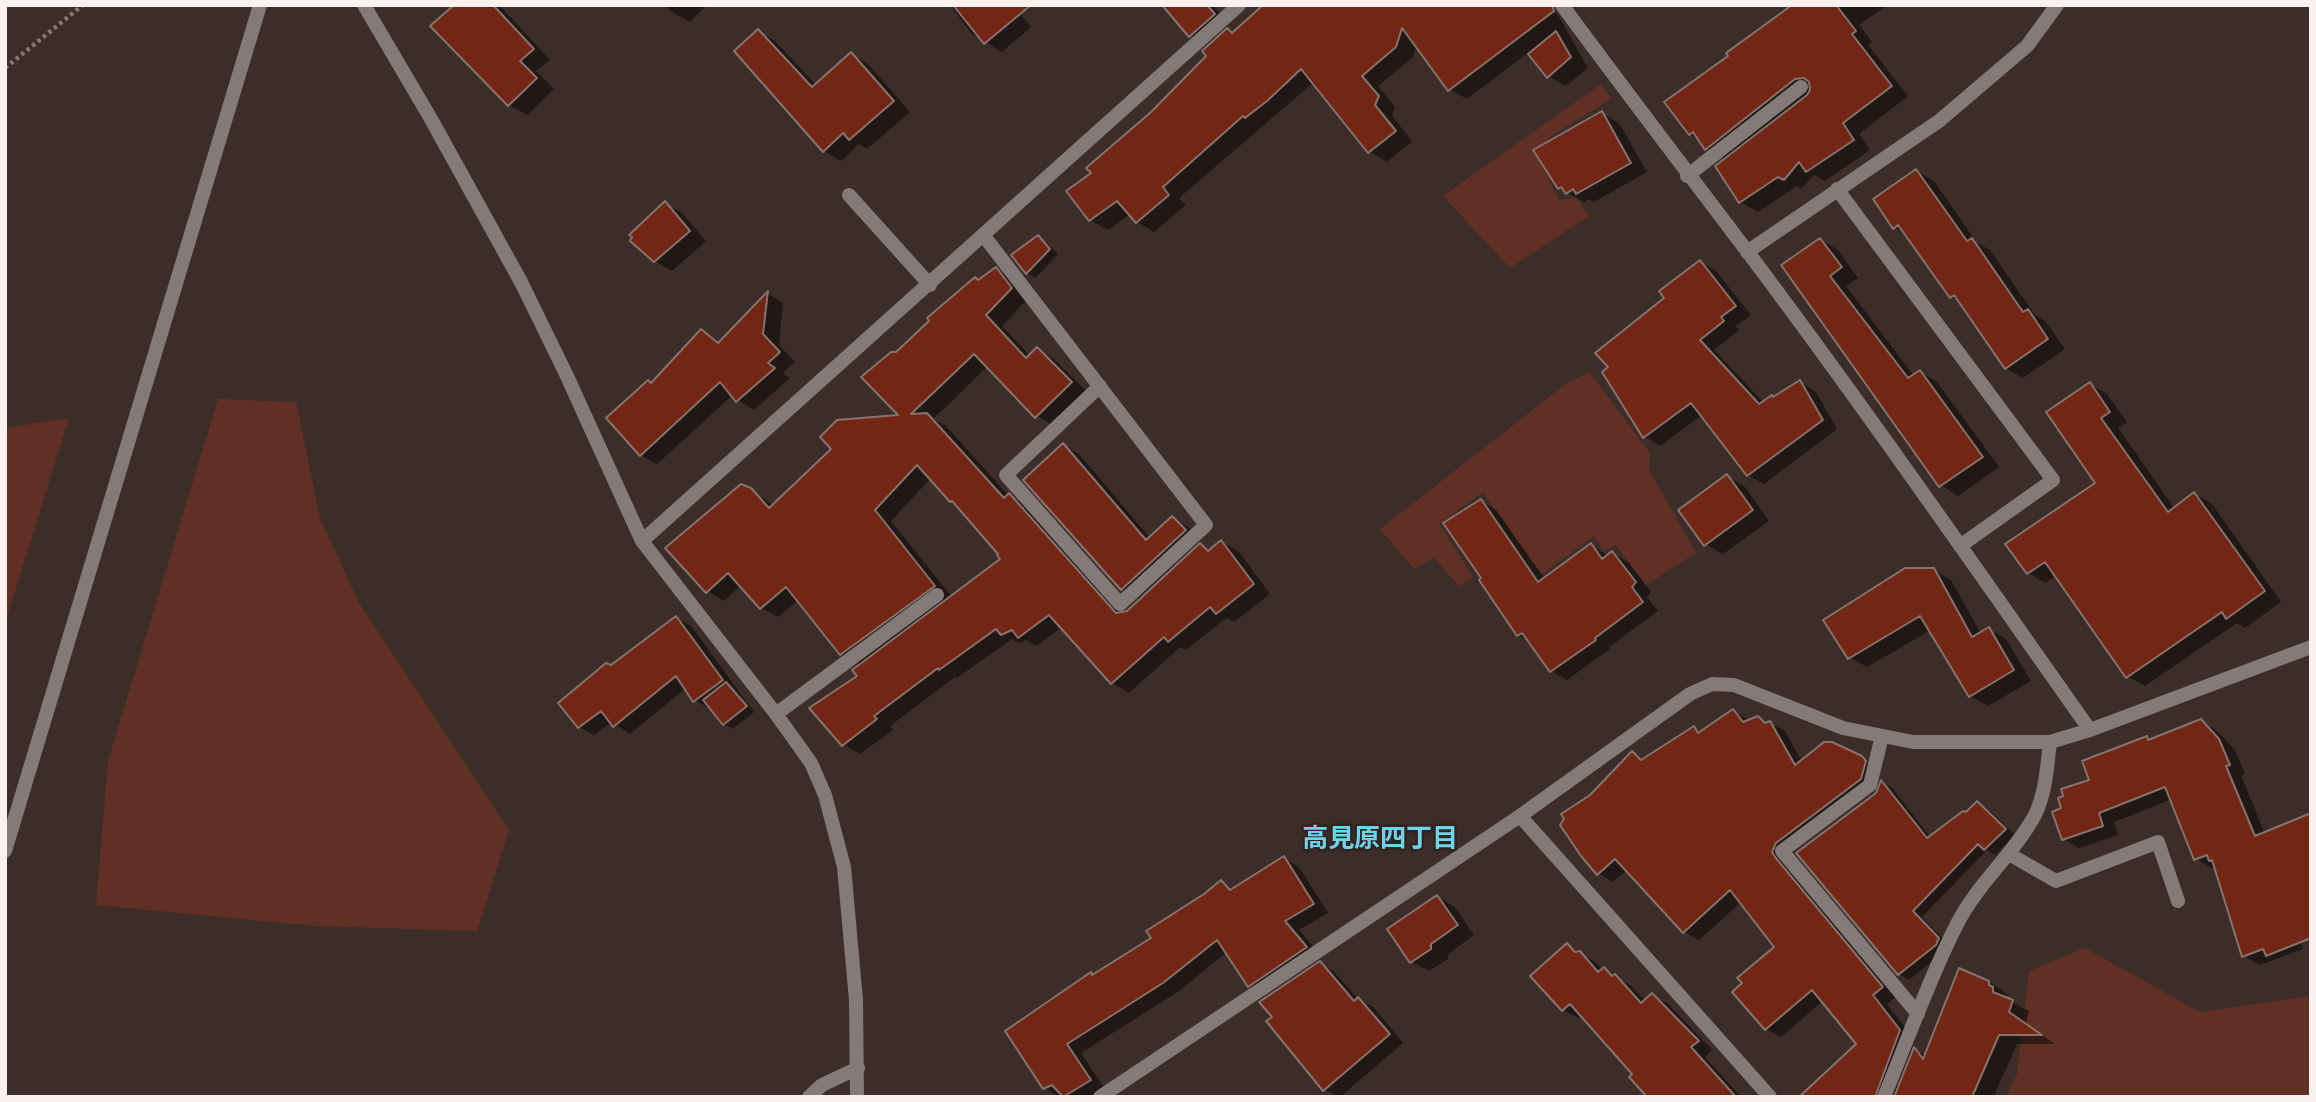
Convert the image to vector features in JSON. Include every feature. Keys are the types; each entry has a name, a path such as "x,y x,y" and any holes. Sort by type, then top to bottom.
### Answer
{"street":[{"path":"5,851 260,5"},
{"path":"364,5 521,282 642,541 811,763 825,795 844,867 856,1000 857,1097"},
{"path":"642,541 1239,5"},
{"path":"1562,5 1687,176 1747,251 2090,730"},
{"path":"1747,251 1949,113 2027,46 2057,5"},
{"path":"1687,176 1801,88"},
{"path":"1838,189 2053,480 1960,546"},
{"path":"849,195 930,285"},
{"path":"984,236 1100,386 1206,525 1120,604 1006,475 1100,386"},
{"path":"776,714 937,595"},
{"path":"1100,1097 1520,816 1690,694 1712,684 1734,685 1843,728 1913,742 2050,742 2090,730 2311,648"},
{"path":"1882,736 1870,785 1782,852 1918,1014"},
{"path":"1884,1097 1957,924 1973,896 2009,854 2036,813 2046,783 2050,742"},
{"path":"1520,816 1770,1097"},
{"path":"2009,854 2056,881 2158,842 2178,901"},
{"path":"809,1097 822,1085 858,1068"}],"path":[{"path":"5,68 83,5"}],"shaded area":[{"path":"1601,84 1611,99 1548,138 1559,158 1544,168 1559,201 1575,197 1589,216 1510,268 1443,196"},
{"path":"1589,372 1650,453 1649,470 1696,553 1646,585 1616,545 1604,551 1594,536 1541,575 1483,492 1439,524 1473,577 1459,586 1434,558 1414,569 1380,529 1566,384"},
{"path":"218,399 296,402 320,518 359,603 509,830 477,931 316,926 96,905 108,761"},
{"path":"69,418 5,623 5,428"},
{"path":"2085,948 2200,1012 2311,996 2311,1097 2006,1097 2017,1074 2029,971"}],"building":[{"path":"454,5 493,5 534,49 520,61 537,78 508,106 430,26"},
{"path":"953,5 1031,5 984,44"},
{"path":"1162,5 1207,5 1215,14 1189,37"},
{"path":"1263,5 1552,5 1554,11 1448,91 1402,28 1396,47 1362,76 1379,96 1375,105 1396,131 1368,153 1301,69 1267,101 1245,118 1243,116 1163,187 1169,195 1136,223 1117,201 1089,221 1066,191 1091,173 1086,168 1151,112 1206,56 1202,51 1227,28 1232,33"},
{"path":"1792,5 1836,5 1856,31 1852,34 1892,86 1843,123 1854,140 1806,172 1799,162 1784,180 1778,177 1739,203 1715,166 1807,95 1810,90 1809,82 1804,78 1795,79 1705,150 1693,132 1689,135 1664,102"},
{"path":"758,29 812,87 851,52 894,101 849,140 843,133 823,152 734,51"},
{"path":"1556,31 1571,57 1547,78 1528,54"},
{"path":"1602,111 1631,163 1576,194 1573,189 1566,194 1561,187 1558,189 1533,150"},
{"path":"1916,169 1967,241 1972,238 2023,312 2028,309 2048,339 2005,369 1954,295 1950,298 1898,225 1893,229 1873,199"},
{"path":"665,201 690,231 654,262 630,241 632,237 629,235"},
{"path":"1038,235 1050,249 1026,274 1011,255"},
{"path":"1820,238 1842,267 1830,276 1908,378 1920,370 1983,457 1939,487 1781,265"},
{"path":"1700,260 1736,306 1721,317 1724,321 1700,340 1759,404 1800,380 1823,420 1747,476 1691,403 1643,438 1602,372 1608,367 1595,353 1664,298 1659,291"},
{"path":"996,267 1012,288 986,315 1026,358 1037,347 1072,382 1035,418 974,354 911,414 927,413 1004,498 1009,493 1116,613 1127,611 1200,543 1208,551 1221,540 1254,584 1216,614 1210,607 1168,642 1164,637 1111,684 1049,615 1018,638 1012,630 1001,635 996,629 874,716 877,719 842,746 809,708 857,676 852,670 1000,559 952,501 950,502 917,465 875,510 935,586 840,655 786,587 760,609 728,573 706,593 665,548 741,484 751,488 769,508 831,449 820,437 837,420 898,415 861,377 891,352 896,352 929,321 927,318 975,277 978,280"},
{"path":"768,291 763,334 780,352 768,363 775,368 736,402 720,382 640,456 606,418 648,380 651,383 701,329 718,343"},
{"path":"2090,382 2110,412 2101,418 2168,512 2194,492 2265,591 2226,619 2222,612 2126,678 2045,562 2027,574 2005,544 2095,483 2046,412"},
{"path":"1063,443 1146,540 1172,516 1186,530 1121,590 1023,480"},
{"path":"1727,474 1753,510 1704,546 1678,510"},
{"path":"1481,499 1538,582 1591,543 1602,559 1612,551 1636,582 1632,587 1643,602 1550,672 1522,633 1517,636 1443,523"},
{"path":"1905,568 1934,568 1972,637 1989,627 2014,670 1969,697 1920,616 1848,659 1823,620"},
{"path":"676,616 723,680 693,702 676,676 613,727 601,711 578,728 558,703 606,663 611,665"},
{"path":"726,682 747,706 723,725 703,700"},
{"path":"1733,709 1743,722 1758,716 1765,723 1770,721 1795,765 1824,742 1832,742 1862,756 1866,761 1861,779 1776,843 1772,852 1883,987 1873,995 1900,1030 1875,1097 1799,1097 1856,1044 1812,990 1765,1030 1732,992 1742,983 1737,978 1774,947 1730,890 1683,933 1615,859 1597,875 1560,825 1564,819 1561,814 1590,795 1632,751 1641,760 1694,726 1698,733"},
{"path":"2201,719 2219,739 2230,765 2226,766 2255,836 2311,813 2311,938 2266,956 2263,949 2242,957 2212,860 2209,861 2207,855 2194,860 2165,787 2099,813 2103,826 2062,840 2052,812 2061,808 2058,798 2063,796 2061,789 2089,780 2082,761 2147,736 2148,740"},
{"path":"1881,780 1927,838 1963,811 1966,812 1977,801 2006,829 1984,850 1978,844 1913,911 1939,938 1936,945 1898,975 1796,853 1876,793"},
{"path":"1284,856 1314,904 1285,921 1307,947 1248,987 1217,940 1163,983 1067,1044 1091,1080 1063,1097 1052,1085 1043,1089 1005,1031 1091,972 1092,975 1151,938 1146,931 1221,880 1230,890"},
{"path":"1437,895 1458,925 1410,963 1387,929"},
{"path":"1567,943 1575,952 1580,951 1598,972 1604,967 1612,976 1615,974 1641,1003 1652,993 1699,1041 1691,1047 1736,1097 1647,1097 1629,1077 1632,1074 1570,1004 1562,1011 1530,976"},
{"path":"1320,961 1354,1001 1358,997 1390,1034 1323,1091 1266,1021 1272,1017 1259,1002"},
{"path":"1959,968 1989,981 1993,992 2013,1000 2009,1012 2042,1035 1999,1035 1972,1097 1894,1097 1914,1047 1923,1059"}],"district":[{"name":"高見原四丁目","path":"1380,840"}]}
